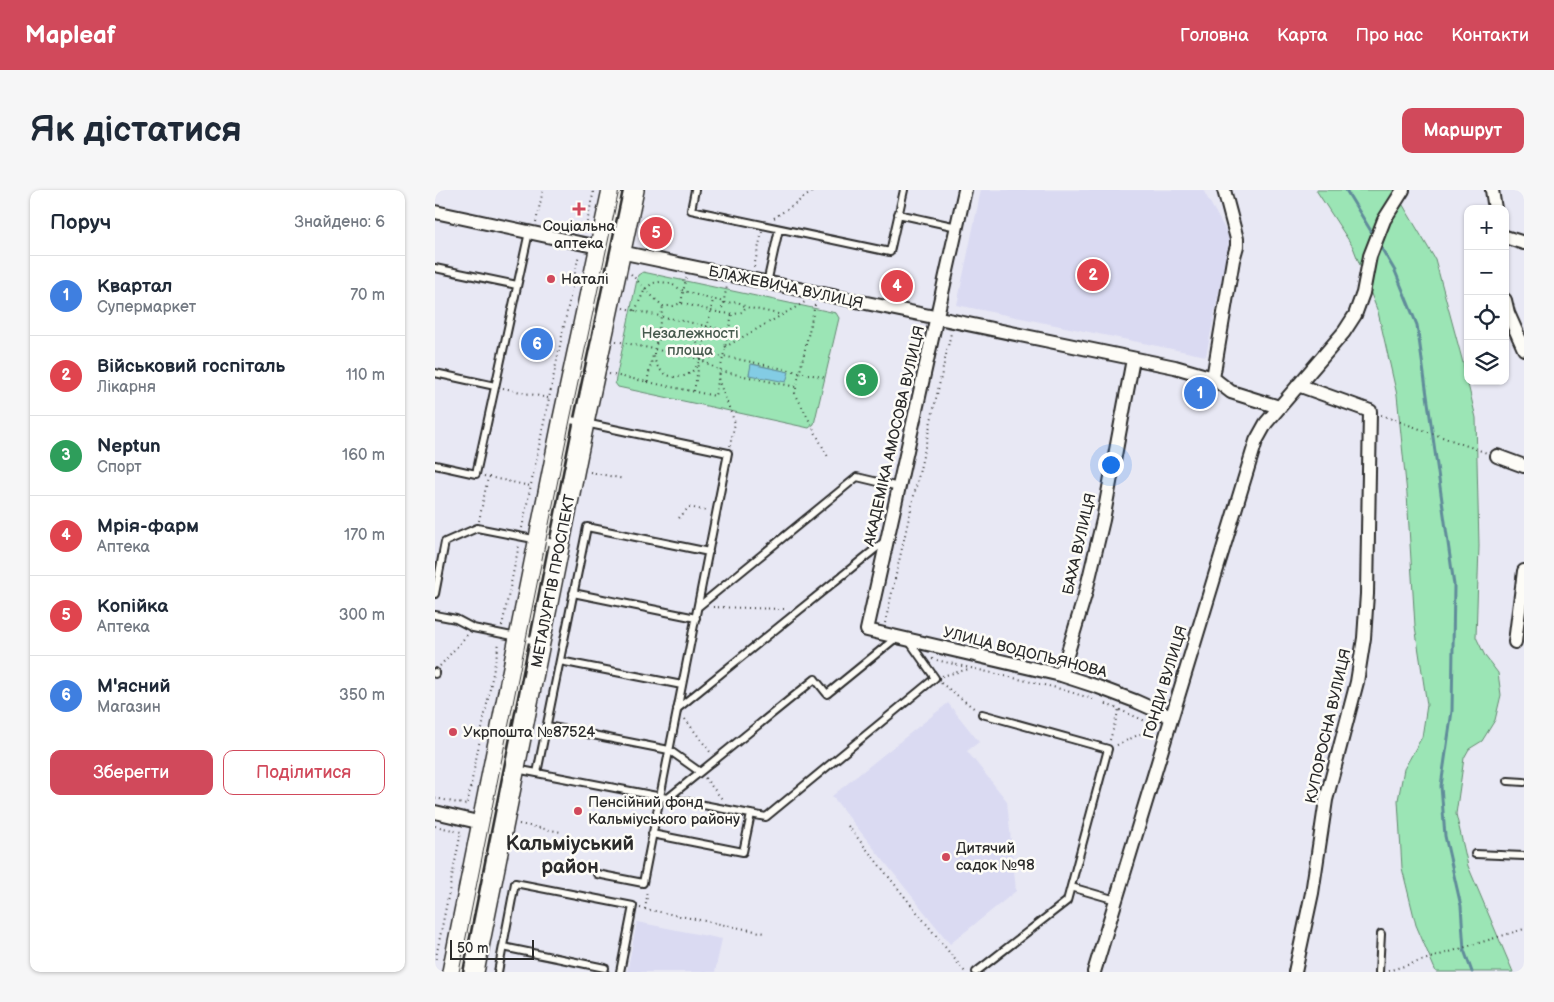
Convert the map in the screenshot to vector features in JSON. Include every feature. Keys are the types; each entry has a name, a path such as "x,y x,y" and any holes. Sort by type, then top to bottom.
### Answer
{"main road":[{"name":"МЕТАЛУРГІВ ПРОСПЕКТ","path":"452,972 538,540 611,190"},
{"name":"МЕТАЛУРГІВ ПРОСПЕКТ","path":"474,972 510,825 515,769 584,423 634,190"},
{"name":"БЛАЖЕВИЧА ВУЛИЦЯ","path":"598,248 620,252"},
{"path":"482,823 510,825"}],"street":[{"name":"АКАДЕМІКА АМОСОВА ВУЛИЦЯ","path":"867,630 965,190"},
{"path":"1213,378 1237,246 1224,190"},
{"name":"ГОНДИ ВУЛИЦЯ","path":"1094,972 1256,441 1265,423 1344,332 1355,315 1363,293 1370,256 1384,220 1403,190"},
{"path":"1492,190 1494,205"},
{"name":"БЛАЖЕВИЧА ВУЛИЦЯ","path":"435,212 532,228 598,248"},
{"path":"1509,238 1524,243"},
{"name":"БЛАЖЕВИЧА ВУЛИЦЯ","path":"620,252 1175,367 1213,378 1231,392 1279,407"},
{"path":"1509,315 1524,349"},
{"name":"БАХА ВУЛИЦЯ","path":"1061,675 1085,595 1103,520 1133,359"},
{"path":"1298,386 1370,411"},
{"name":"КУПОРОСНА ВУЛИЦЯ","path":"1295,972 1312,894 1327,800 1357,682 1364,638 1367,594 1370,411"},
{"path":"1497,456 1524,466"},
{"path":"1515,642 1524,571"},
{"name":"УЛИЦА ВОДОПЬЯНОВА","path":"867,630 1061,675 1099,687 1171,717"},
{"path":"435,812 482,823"}],"lane":[{"path":"695,190 691,210 890,252 904,190"},
{"path":"898,214 957,227"},
{"path":"435,465 477,474 517,285 532,228"},
{"path":"767,283 779,230"},
{"path":"435,268 517,285"},
{"path":"435,373 495,386"},
{"path":"563,418 728,453 643,883 597,874"},
{"path":"698,607 857,477 899,487"},
{"path":"537,773 587,527 709,552"},
{"path":"435,594 445,542 477,528 560,544"},
{"path":"677,709 887,538"},
{"path":"573,594 695,618"},
{"path":"435,614 456,619 473,628 540,642"},
{"path":"515,769 766,817 935,678 920,656 902,638 827,694 815,679 668,798"},
{"path":"560,661 682,685"},
{"path":"976,972 1067,900 1108,749 982,714"},
{"path":"547,726 669,750 700,772"},
{"path":"1508,781 1524,782"},
{"path":"652,834 743,852 751,814"},
{"path":"1475,854 1524,856"},
{"path":"498,972 515,883 633,906 620,972"},
{"path":"1071,887 1116,900"},
{"path":"1379,972 1381,934"},
{"path":"503,947 605,968"}],"path":[{"path":"532,228 543,190"},
{"path":"585,234 594,190"},
{"path":"754,269 763,226 815,190"},
{"path":"629,271 663,306 673,306 681,303 732,314 742,312 746,307"},
{"path":"681,303 687,277"},
{"path":"635,311 645,289 653,283 660,282 675,285 684,291 713,300 733,301 746,307 783,315"},
{"path":"721,313 727,286"},
{"path":"693,392 713,300"},
{"path":"725,347 805,302"},
{"path":"815,304 795,393 829,459"},
{"path":"647,382 663,306"},
{"path":"621,308 729,331"},
{"path":"607,373 715,396 732,314"},
{"path":"883,634 954,322"},
{"path":"682,331 688,333 697,341 701,353 700,359 698,365 690,374 679,378 673,377 661,372 655,361 654,349 660,338 665,334 682,331"},
{"path":"614,340 700,359 720,371 796,387"},
{"path":"700,359 723,356 827,378"},
{"path":"718,379 735,423 728,453"},
{"path":"495,386 548,398"},
{"path":"1370,411 1497,456"},
{"path":"587,472 624,479"},
{"path":"477,474 530,486"},
{"path":"477,528 488,477"},
{"path":"679,518 689,507 717,512"},
{"path":"698,607 799,610"},
{"path":"435,673 473,628"},
{"path":"920,656 1057,688 1094,699"},
{"path":"935,678 971,668"},
{"path":"935,678 982,714"},
{"path":"1102,702 1157,726 1108,749"},
{"path":"677,709 715,759"},
{"path":"1108,749 1119,709"},
{"path":"700,772 732,810"},
{"path":"435,798 467,805"},
{"path":"510,825 561,832"},
{"path":"435,826 461,832 435,962"},
{"path":"848,826 965,972"},
{"path":"645,909 647,897"},
{"path":"633,906 765,933"},
{"path":"1386,972 1524,929"}],"shaded area":[{"path":"981,190 1203,190 1230,238 1206,356 957,305"},
{"name":"Дитячий садок №98","path":"948,703 979,742 967,751 1007,801 1016,891 950,944 832,796"},
{"path":"637,922 722,939 715,972 627,972"}],"green space":[{"path":"1316,190 1394,190 1435,259 1464,367 1464,385 1468,385 1476,418 1479,546 1476,637 1485,656 1498,673 1501,695 1495,720 1482,741 1469,749 1464,758 1456,814 1468,866 1513,972 1436,972 1416,925 1402,868 1398,800 1404,769 1422,737 1427,705 1415,626 1407,494 1397,395 1378,312 1353,247"},
{"name":"Незалежності площа","path":"643,272 836,313 839,318 814,424 809,428 618,387 615,383 638,275","holes":["752,364 788,372 749,375"]}],"water":[{"path":"751,364 789,372 786,382 749,375"}],"waterway":[{"path":"1346,190 1374,236"},
{"path":"1379,244 1395,271 1417,325 1454,585 1452,711 1441,786 1445,836 1461,906 1464,950 1472,972"}],"tram line":[{"path":"459,972 570,420 619,190"}],"place":[{"name":"Соціальна аптека","path":"579,209"},
{"name":"Копійка","path":"656,233"},
{"name":"Військовий госпіталь","path":"1093,275"},
{"name":"Наталі","path":"551,279"},
{"name":"Мрія-фарм","path":"897,286"},
{"name":"М'ясний","path":"537,344"},
{"name":"Neptun","path":"862,380"},
{"name":"Квартал","path":"1200,393"},
{"name":"Укрпошта №87524","path":"453,732"},
{"name":"Пенсійний фонд Кальміуського району","path":"578,811"},
{"name":"Дитячий садок №98","path":"946,857"}],"district":[{"name":"Кальміуський район","path":"570,854"}]}
